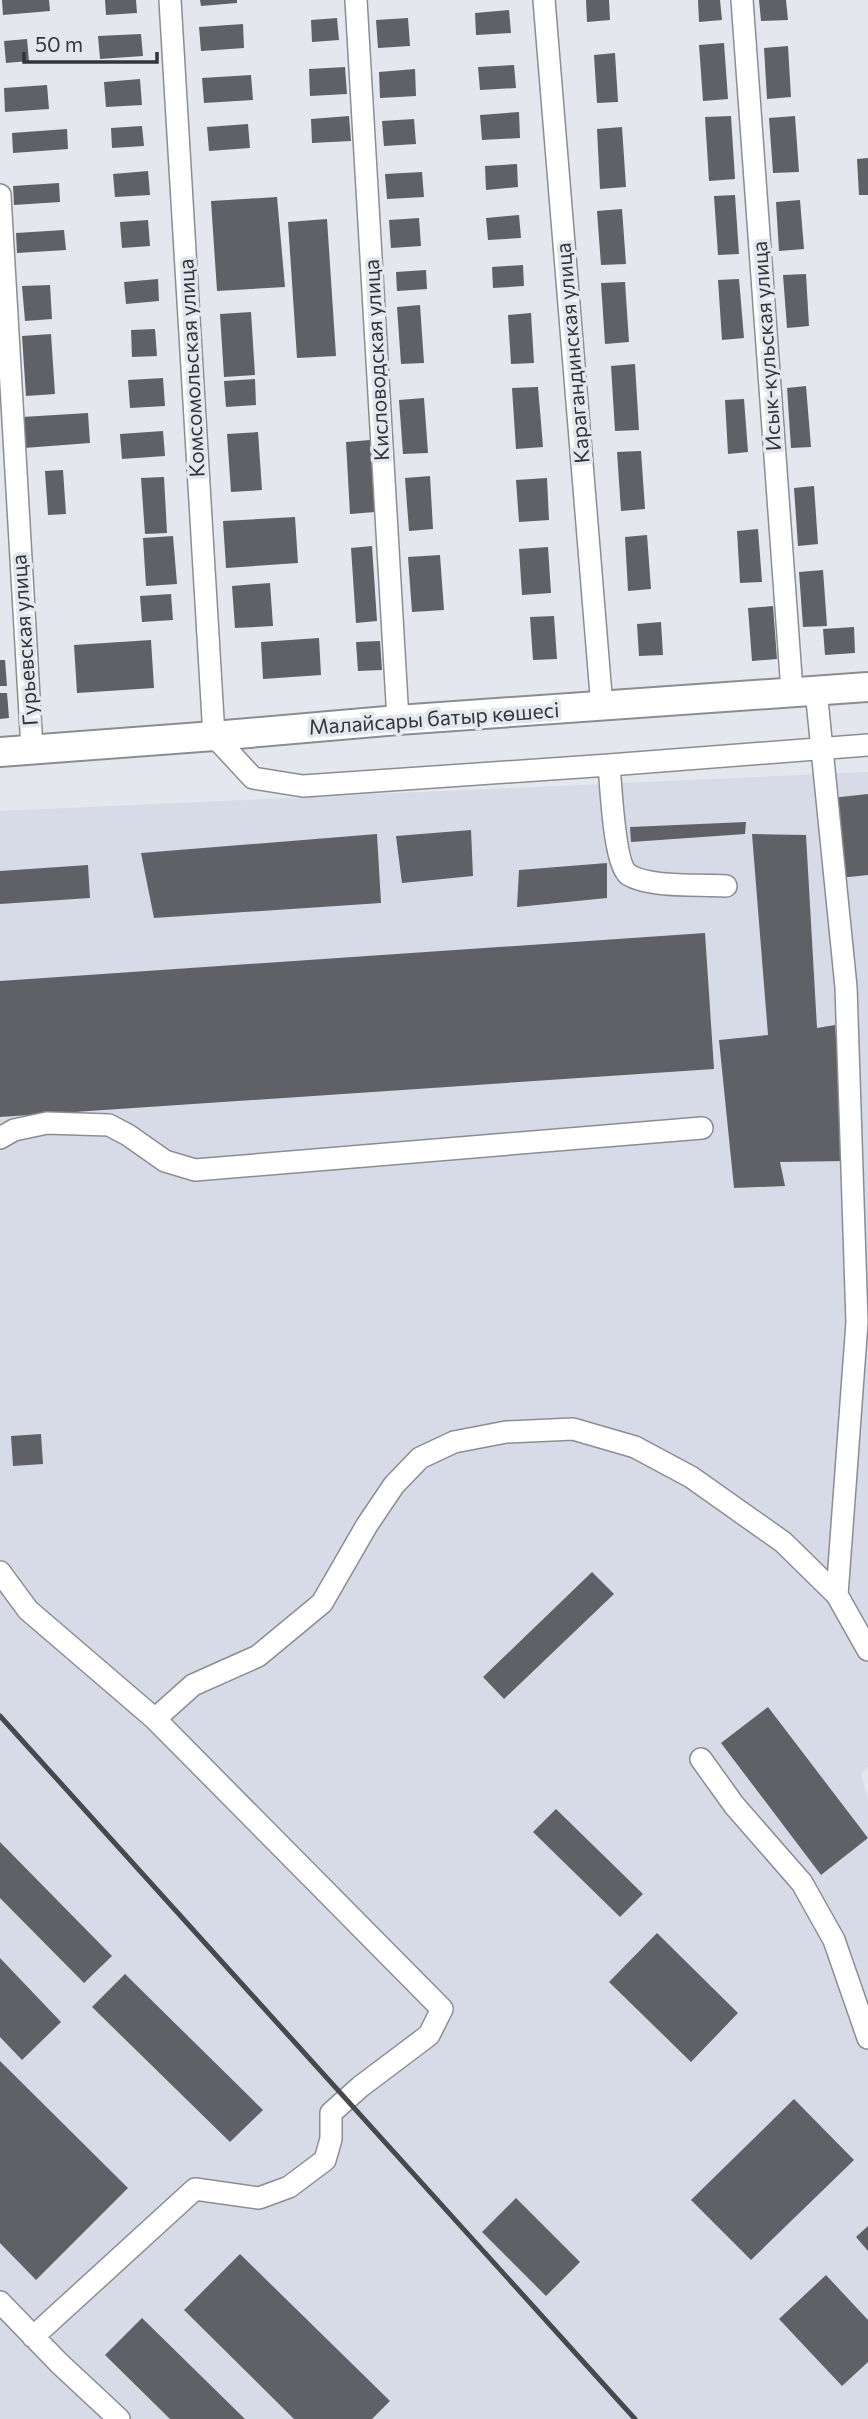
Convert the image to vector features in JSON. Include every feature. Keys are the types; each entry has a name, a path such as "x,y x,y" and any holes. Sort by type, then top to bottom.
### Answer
{"main road":[{"name":"Малайсары батыр көшесі","path":"0,752 398,720 868,687"}],"street":[{"name":"Комсомольская улица","path":"170,0 214,736"},
{"name":"Кисловодская улица","path":"356,0 398,720"},
{"name":"Карагандинская улица","path":"544,0 603,707"},
{"name":"Исык-кульская улица","path":"742,0 804,691 822,748 846,987 857,1322 837,1595"},
{"name":"Гурьевская улица","path":"0,195 32,749"},
{"path":"214,736 253,778 303,786 868,745"},
{"path":"609,765 618,858 626,874 645,881 726,886"},
{"path":"0,1138 14,1130 47,1123 109,1125 165,1161 195,1170 702,1128"},
{"path":"155,1719 193,1685 258,1656 322,1603 367,1525 394,1485 420,1458 454,1441 506,1432 573,1429 635,1447 691,1477 783,1542 837,1595 868,1650"},
{"path":"0,1572 27,1610 155,1719 442,2009 429,2035 360,2087 331,2113 331,2138 326,2160 289,2187 259,2198 195,2189 33,2337"},
{"path":"701,1759 734,1805 802,1883 834,1940 868,2038"},
{"path":"0,2302 59,2363 119,2419"}],"shaded area":[{"path":"868,772 868,1766 861,1774 868,1799 868,2419 0,2419 0,811"}],"building":[{"path":"2,0 49,0 50,11 3,15"},
{"path":"105,0 136,0 137,13 106,15"},
{"path":"200,0 237,0 237,3 201,6"},
{"path":"586,0 609,0 610,20 587,22"},
{"path":"698,0 720,0 722,20 699,22"},
{"path":"759,0 786,0 788,20 761,21"},
{"path":"509,10 511,33 476,35 475,13"},
{"path":"337,18 339,40 312,42 311,20"},
{"path":"408,18 410,46 378,48 376,20"},
{"path":"243,24 244,48 201,51 199,27"},
{"path":"141,34 143,56 100,59 98,36"},
{"path":"27,39 29,61 6,63 4,41"},
{"path":"724,43 728,99 703,101 699,45"},
{"path":"788,46 791,97 767,99 764,48"},
{"path":"615,53 618,102 597,103 594,55"},
{"path":"514,65 516,88 480,90 478,67"},
{"path":"345,67 347,94 310,96 309,69"},
{"path":"415,69 416,96 380,98 379,72"},
{"path":"251,75 253,100 204,103 202,78"},
{"path":"140,79 142,105 106,107 104,82"},
{"path":"47,85 49,109 5,112 4,88"},
{"path":"519,112 520,138 482,140 480,115"},
{"path":"349,116 351,141 312,143 311,119"},
{"path":"731,116 735,179 709,181 705,117"},
{"path":"795,116 799,172 773,173 769,118"},
{"path":"414,119 416,144 384,146 382,121"},
{"path":"248,124 250,148 209,151 207,127"},
{"path":"142,126 144,146 112,148 111,128"},
{"path":"622,127 626,187 600,189 597,129"},
{"path":"67,129 68,149 13,153 12,133"},
{"path":"868,158 868,195 859,195 857,159"},
{"path":"517,164 518,187 486,190 485,166"},
{"path":"148,171 150,195 115,197 113,174"},
{"path":"422,172 424,197 387,199 385,174"},
{"path":"59,183 60,202 14,205 13,186"},
{"path":"735,195 739,254 718,255 714,196"},
{"path":"277,197 285,287 217,291 211,201"},
{"path":"800,200 804,249 779,251 776,202"},
{"path":"622,209 626,264 601,265 597,211"},
{"path":"519,215 521,238 488,240 486,218"},
{"path":"419,218 421,246 391,248 389,220"},
{"path":"327,219 336,356 297,358 288,222"},
{"path":"148,220 150,246 122,248 120,222"},
{"path":"64,230 66,250 17,253 16,233"},
{"path":"523,265 524,286 493,288 492,267"},
{"path":"426,270 427,289 397,291 396,272"},
{"path":"806,274 809,326 787,328 783,275"},
{"path":"158,279 159,301 126,304 124,282"},
{"path":"739,279 744,338 722,340 718,280"},
{"path":"625,282 629,342 605,344 601,283"},
{"path":"50,285 52,319 25,321 22,286"},
{"path":"420,305 424,363 401,364 397,307"},
{"path":"251,312 255,375 224,377 220,314"},
{"path":"531,313 534,363 511,364 508,315"},
{"path":"155,329 157,356 132,357 131,330"},
{"path":"51,334 55,394 26,396 22,336"},
{"path":"635,364 639,430 615,431 611,366"},
{"path":"163,378 165,406 130,408 128,380"},
{"path":"255,379 256,405 226,407 224,381"},
{"path":"806,386 811,447 791,448 787,388"},
{"path":"538,387 543,447 516,449 512,388"},
{"path":"424,398 428,453 403,454 399,400"},
{"path":"744,399 748,452 728,454 725,400"},
{"path":"88,413 90,443 24,448 22,417"},
{"path":"163,431 165,456 122,459 120,434"},
{"path":"258,432 262,490 231,492 227,434"},
{"path":"370,440 375,512 350,514 346,442"},
{"path":"641,451 645,509 621,511 617,452"},
{"path":"63,470 66,514 48,515 45,471"},
{"path":"430,476 433,529 409,531 405,478"},
{"path":"164,477 167,533 145,534 141,478"},
{"path":"547,478 549,520 519,522 516,480"},
{"path":"814,486 818,544 798,546 794,488"},
{"path":"295,517 298,563 226,568 223,521"},
{"path":"758,529 762,582 740,583 737,531"},
{"path":"647,535 651,589 628,591 625,537"},
{"path":"173,536 177,584 146,586 143,538"},
{"path":"372,546 377,621 356,623 351,548"},
{"path":"548,547 551,593 522,595 519,549"},
{"path":"440,555 444,610 412,612 408,557"},
{"path":"823,570 827,626 803,627 799,572"},
{"path":"270,583 273,626 235,628 232,586"},
{"path":"171,594 173,620 142,622 140,596"},
{"path":"773,606 777,659 752,661 748,608"},
{"path":"554,616 557,659 533,660 530,617"},
{"path":"661,622 663,655 639,656 637,624"},
{"path":"854,627 855,653 825,655 823,629"},
{"path":"319,638 321,675 263,679 261,642"},
{"path":"151,640 154,688 77,693 74,645"},
{"path":"380,641 382,670 358,671 356,642"},
{"path":"0,660 5,660 7,686 0,686"},
{"path":"0,693 7,693 9,718 0,719"},
{"path":"868,794 868,875 839,878 831,798"},
{"path":"746,822 745,834 631,842 630,827"},
{"path":"471,830 473,876 402,883 396,836"},
{"path":"377,834 381,903 154,918 141,853"},
{"path":"752,834 806,835 817,1028 835,1025 845,1161 780,1162 785,1186 734,1188 719,1040 768,1035"},
{"path":"607,863 607,898 517,907 519,870"},
{"path":"88,865 90,898 0,904 0,871"},
{"path":"705,933 714,1069 0,1117 0,981"},
{"path":"41,1434 43,1464 13,1466 11,1436"},
{"path":"592,1572 614,1594 504,1699 483,1677"},
{"path":"768,1707 868,1838 821,1875 721,1743"},
{"path":"556,1809 643,1894 620,1917 533,1832"},
{"path":"0,1842 112,1956 84,1983 0,1898"},
{"path":"657,1933 738,2013 691,2062 609,1982"},
{"path":"0,1958 61,2022 22,2060 0,2037"},
{"path":"125,1974 263,2110 230,2142 92,2007"},
{"path":"0,2061 128,2188 36,2280 0,2243"},
{"path":"794,2099 854,2160 751,2260 691,2200"},
{"path":"516,2198 580,2262 546,2296 482,2232"},
{"path":"868,2226 868,2251 856,2237"},
{"path":"240,2254 390,2401 372,2419 294,2419 184,2310"},
{"path":"826,2275 868,2320 868,2362 842,2386 779,2319"},
{"path":"142,2318 245,2419 170,2419 105,2355"}],"railway":[{"path":"0,1716 635,2419"}]}
